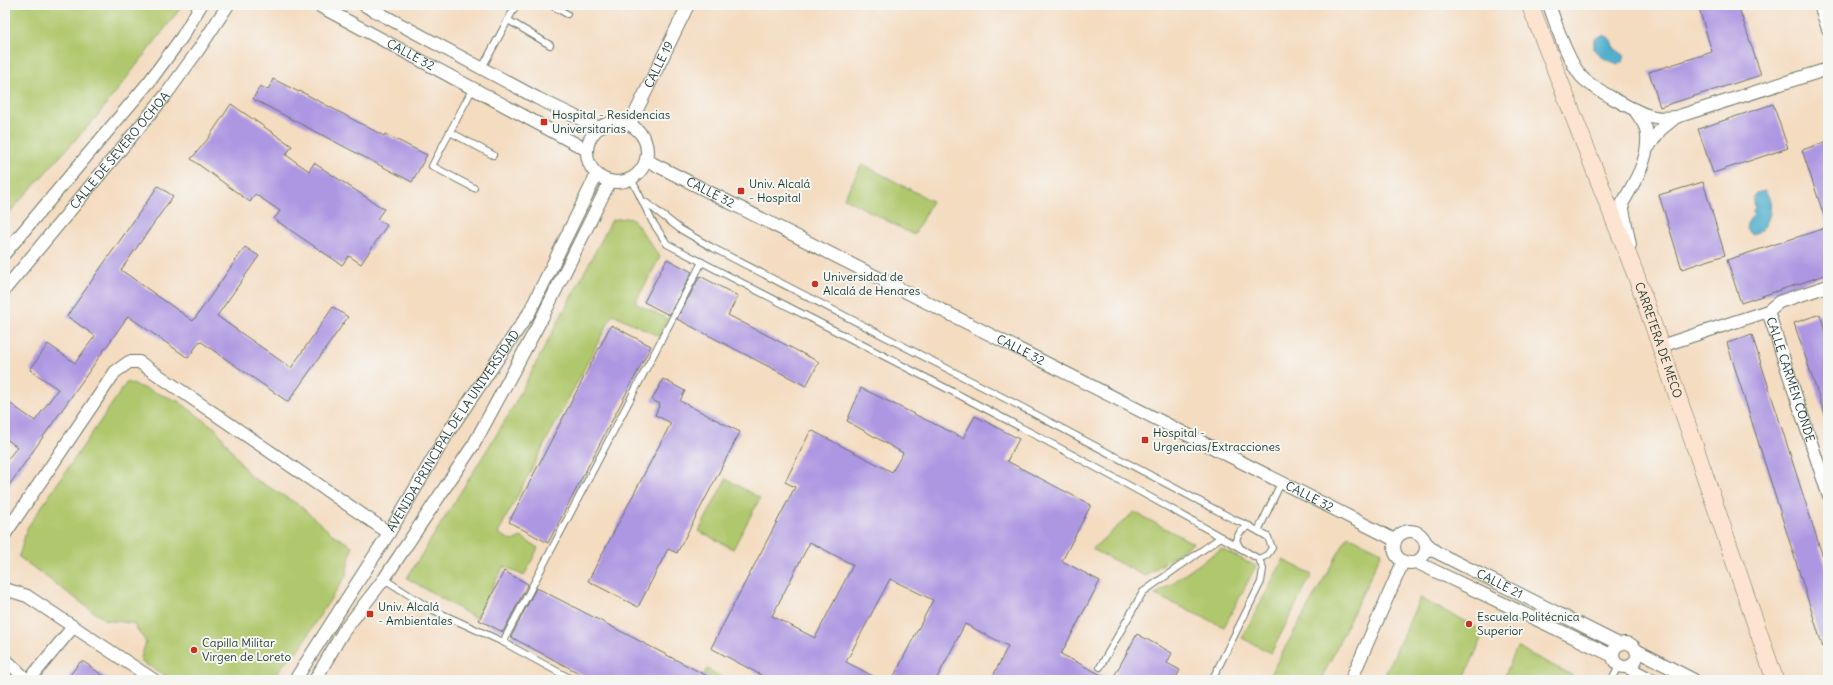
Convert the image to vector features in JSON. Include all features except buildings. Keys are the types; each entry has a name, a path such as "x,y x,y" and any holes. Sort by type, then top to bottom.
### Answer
{"street":[{"name":"CALLE DE SEVERO OCHOA","path":"5,253 149,82 182,37 201,5"},
{"name":"CALLE DE SEVERO OCHOA","path":"5,289 165,96 199,49 228,5"},
{"name":"CALLE 32","path":"318,5 587,150"},
{"name":"CALLE 32","path":"364,5 537,98 599,128"},
{"name":"CALLE 19","path":"630,124 688,5"},
{"name":"CARRETERA DE MECO","path":"1530,5 1637,278 1775,680"},
{"path":"1550,5 1568,57 1581,77 1635,110 1655,118 1676,117 1828,69"},
{"path":"1820,5 1828,29"},
{"path":"1635,110 1646,128 1647,149"},
{"path":"1637,278 1622,204 1637,178 1647,149 1660,130 1676,117"},
{"path":"614,122 630,124 642,136 646,148 646,160 638,173 631,178 624,180 610,180 597,174 591,167 587,150 589,142 599,128 614,122"},
{"name":"CALLE 32","path":"646,160 1395,540"},
{"name":"AVENIDA PRINCIPAL DE LA UNIVERSIDAD","path":"294,680 389,534 449,431 529,313 597,174"},
{"name":"AVENIDA PRINCIPAL DE LA UNIVERSIDAD","path":"315,680 343,632 384,579 474,444 542,318 610,180"},
{"name":"CALLE CARMEN CONDE","path":"1661,346 1768,310 1778,302 1828,286"},
{"name":"CALLE CARMEN CONDE","path":"1768,310 1828,494"},
{"path":"5,534 115,372 129,362 139,362 389,534"},
{"path":"1404,532 1417,532 1425,542 1424,554 1416,562 1404,562 1395,553 1395,540 1404,532"},
{"name":"CALLE 21","path":"1425,542 1436,552 1619,644"},
{"path":"1351,680 1404,562"},
{"name":"CALLE 21","path":"1416,562 1652,680"},
{"path":"5,589 27,596 154,680"},
{"path":"5,659 28,680 73,627"},
{"path":"1636,650 1636,661 1620,663 1614,651 1619,644 1626,643 1632,645 1636,650 1694,680"}],"lane":[{"path":"482,68 516,5"},
{"path":"551,5 567,14"},
{"path":"508,20 550,45"},
{"path":"473,88 432,166 474,188"},
{"path":"450,132 493,155"},
{"path":"631,178 644,201 652,221 668,244 1008,421 1259,559 1263,569 1261,582 1212,680"},
{"path":"644,201 680,229 711,247 1258,531 1268,537 1272,548 1267,555 1259,559"},
{"path":"503,642 702,262"},
{"path":"1258,531 1281,483"},
{"path":"1240,548 1236,540 1240,532 1249,526"},
{"path":"1100,667 1143,592 1221,537"},
{"path":"384,579 431,609 503,642 573,680"},
{"path":"1612,680 1620,663"}],"green space":[{"path":"5,5 183,5 98,115 5,217"},
{"path":"862,164 932,201 914,235 844,198"},
{"path":"625,218 633,219 660,257 635,303 668,319 658,336 613,314 498,533 512,541 521,537 538,548 524,576 504,566 475,618 407,578 508,416 612,220"},
{"path":"127,382 178,401 216,429 250,476 299,505 332,534 352,546 346,576 316,621 301,647 282,666 274,680 173,680 140,661 146,642 133,623 105,620 19,557 27,528"},
{"path":"726,479 760,498 733,549 699,531"},
{"path":"1134,512 1193,543 1145,576 1092,549"},
{"path":"1348,536 1382,552 1321,680 1267,680"},
{"path":"1221,549 1256,566 1224,627 1155,595"},
{"path":"1283,560 1312,574 1271,653 1242,638"},
{"path":"1420,598 1485,632 1463,680 1396,680 1385,675"},
{"path":"1517,647 1581,680 1503,680"},
{"path":"707,669 726,680 701,680"}],"water":[{"path":"1603,35 1610,38 1614,48 1624,55 1622,62 1618,64 1605,59 1594,49 1594,39"},
{"path":"1765,191 1771,206 1769,217 1761,231 1752,234 1747,229 1747,224 1754,215 1753,211 1755,207 1753,197 1756,193"}],"place":[{"name":"Hospital - Residencias Universitarias","path":"544,122"},
{"name":"Univ. Alcalá - Hospital","path":"741,191"},
{"name":"Universidad de Alcalá de Henares","path":"815,284"},
{"name":"Hospital - Urgencias/Extracciones","path":"1145,440"},
{"name":"Univ. Alcalá - Ambientales","path":"370,614"},
{"name":"Escuela Politécnica Superior","path":"1469,624"},
{"name":"Capilla Militar Virgen de Loreto","path":"194,650"}]}
